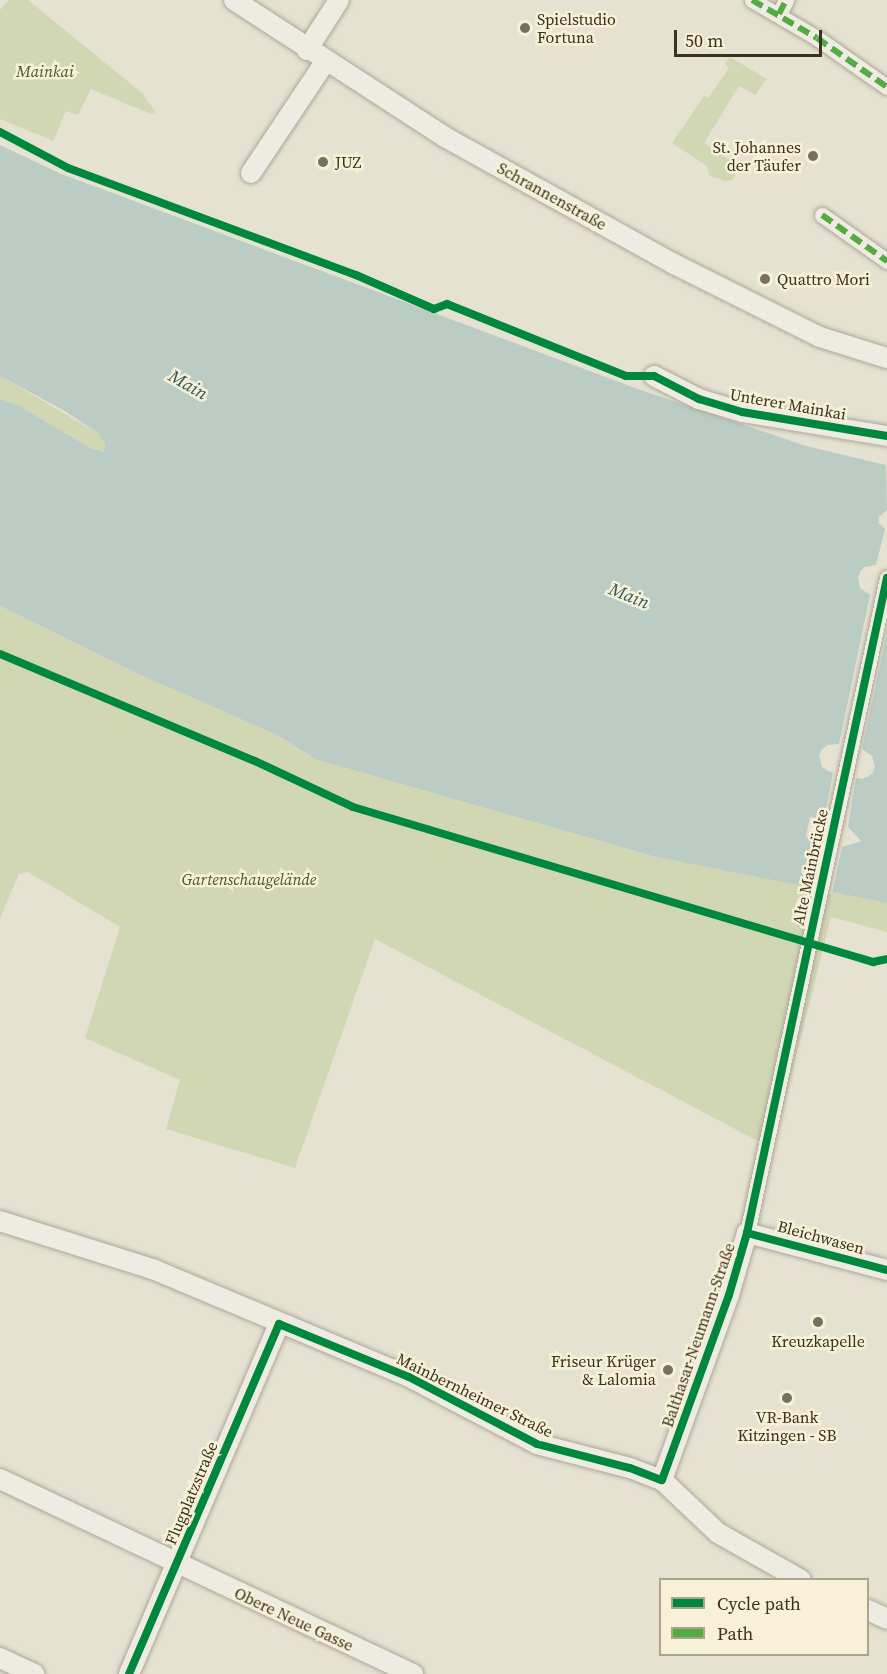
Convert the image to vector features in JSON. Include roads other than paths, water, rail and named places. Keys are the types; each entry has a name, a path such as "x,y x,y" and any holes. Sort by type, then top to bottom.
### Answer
{"street":[{"name":"Schrannenstraße","path":"234,0 325,62 445,137 723,291 820,338 887,358"},
{"path":"307,50 339,0"},
{"path":"752,0 782,7 887,87"},
{"path":"251,173 325,62"},
{"path":"822,215 887,261"},
{"name":"Unterer Mainkai","path":"654,376 699,399 742,412 887,436"},
{"name":"Alte Mainbrücke","path":"760,1161 887,578"},
{"name":"Balthasar-Neumann-Straße","path":"662,1480 729,1295 747,1233 760,1161"},
{"name":"Mainbernheimer Straße","path":"0,1221 155,1270 409,1377 537,1444 630,1468 662,1480"},
{"name":"Bleichwasen","path":"747,1233 887,1270"},
{"name":"Flugplatzstraße","path":"129,1674 279,1324"},
{"name":"Obere Neue Gasse","path":"0,1479 175,1564 413,1674"},
{"path":"662,1480 717,1533 797,1578"},
{"path":"869,1611 887,1619"},
{"path":"0,1658 34,1674"}],"water":[{"name":"Main","path":"0,145 59,173 635,388 806,446 886,465 887,510 878,522 885,529 887,568 876,565 860,571 860,588 887,598 887,903 652,856 315,759 279,736 143,676 0,606 0,399 18,405 90,448 104,452 105,444 98,433 63,410 0,376","holes":["839,744 872,756 873,773 862,779 827,771 819,755 823,748","811,817 847,827 861,841 842,847 806,837"]}],"place":[{"name":"Spielstudio Fortuna","path":"525,28"},
{"name":"St. Johannes der Täufer","path":"813,156"},
{"name":"JUZ","path":"323,162"},
{"name":"Quattro Mori","path":"765,279"},
{"name":"Kreuzkapelle","path":"818,1322"},
{"name":"Friseur Krüger & Lalomia","path":"668,1370"},
{"name":"VR-Bank Kitzingen - SB","path":"787,1398"}],"park label":[{"name":"Mainkai","path":"45,71"},
{"name":"Gartenschaugelände","path":"249,879"}]}
